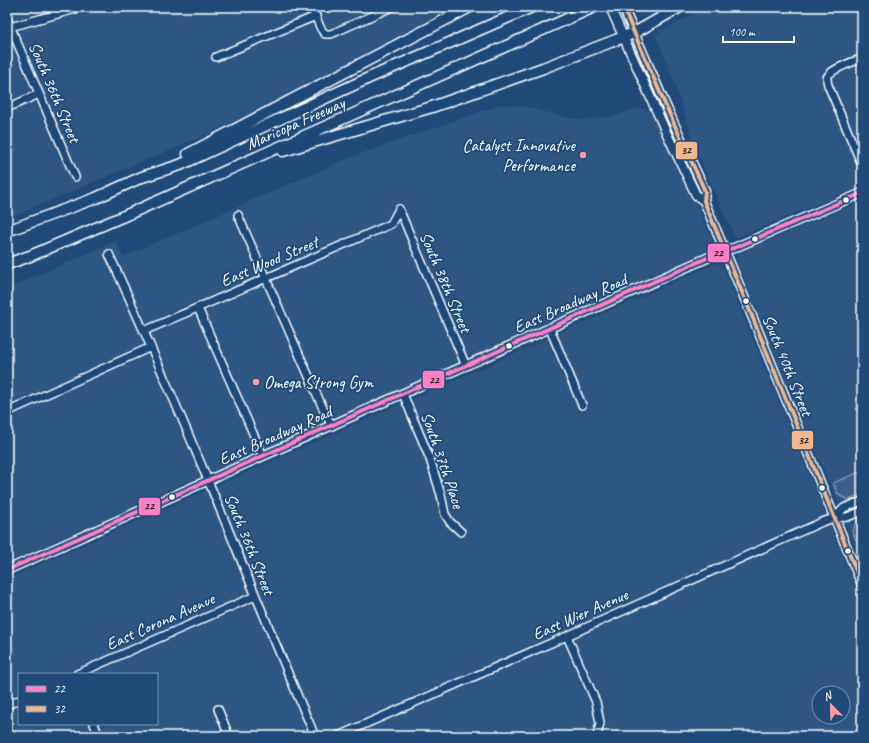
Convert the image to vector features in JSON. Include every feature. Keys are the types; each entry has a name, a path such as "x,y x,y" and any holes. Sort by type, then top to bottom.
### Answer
{"highway":[{"path":"142,177 230,133 470,7"},
{"name":"Maricopa Freeway","path":"7,231 96,198 142,177 180,165 371,77 532,7"},
{"name":"Maricopa Freeway","path":"7,264 131,213 594,7"},
{"path":"245,162 432,107 543,68 623,38 680,7"},
{"path":"7,267 25,257"}],"main road":[{"name":"South 40th Street","path":"610,7 696,195 704,201"},
{"name":"South 40th Street","path":"623,7 704,191 704,201 862,585"},
{"name":"East Broadway Road","path":"7,570 725,250 734,248 862,193"}],"street":[{"path":"10,27 83,7"},
{"path":"311,7 321,29 325,34 331,34 392,7"},
{"path":"216,57 316,16"},
{"name":"South 36th Street","path":"7,19 75,177"},
{"path":"862,58 836,69 831,72 827,78 828,85 862,165"},
{"path":"7,108 39,94"},
{"name":"East Wood Street","path":"144,331 391,224 399,209"},
{"name":"South 38th Street","path":"399,209 466,366"},
{"path":"238,215 332,426"},
{"name":"South 36th Street","path":"109,254 151,347 315,736"},
{"path":"198,308 264,456"},
{"path":"550,329 582,405"},
{"path":"7,412 151,347"},
{"name":"South 37th Place","path":"403,394 430,459 445,514 450,522 461,532"},
{"path":"834,518 844,508 862,501"},
{"path":"834,518 847,517 862,510"},
{"name":"East Wier Avenue","path":"338,736 834,518"},
{"name":"East Corona Avenue","path":"79,673 255,596"},
{"path":"567,636 596,702 600,723 597,736"},
{"path":"7,705 18,700"},
{"path":"218,709 229,736"},
{"path":"94,725 99,736"}],"shaded area":[{"path":"7,7 462,7 331,82 7,219"},
{"path":"708,7 862,7 862,186 735,238 696,150 671,73 655,34"},
{"path":"499,105 522,106 569,118 584,120 613,116 637,108 651,112 713,241 714,245 712,250 638,284 608,294 602,299 473,357 465,354 409,222 398,226 402,228 457,356 458,360 455,365 215,471 207,468 150,333 141,337 199,471 199,478 180,484 161,495 7,563 7,289 116,241 123,257 346,159"},
{"path":"862,201 862,564 836,497 808,435 736,259 739,253"},
{"path":"717,263 724,269 862,602 862,736 7,736 7,579"},
{"path":"862,471 862,494 847,500 846,498 841,497 833,483"},
{"path":"862,518 862,541 857,542 852,530 854,529 857,520"}],"transit line":[{"name":"32","path":"623,7 705,191 704,201 862,585"},
{"name":"22","path":"7,570 725,250 734,248 862,193"}],"place":[{"name":"Catalyst Innovative Performance","path":"583,155"},
{"name":"Omega Strong Gym","path":"256,382"}]}
